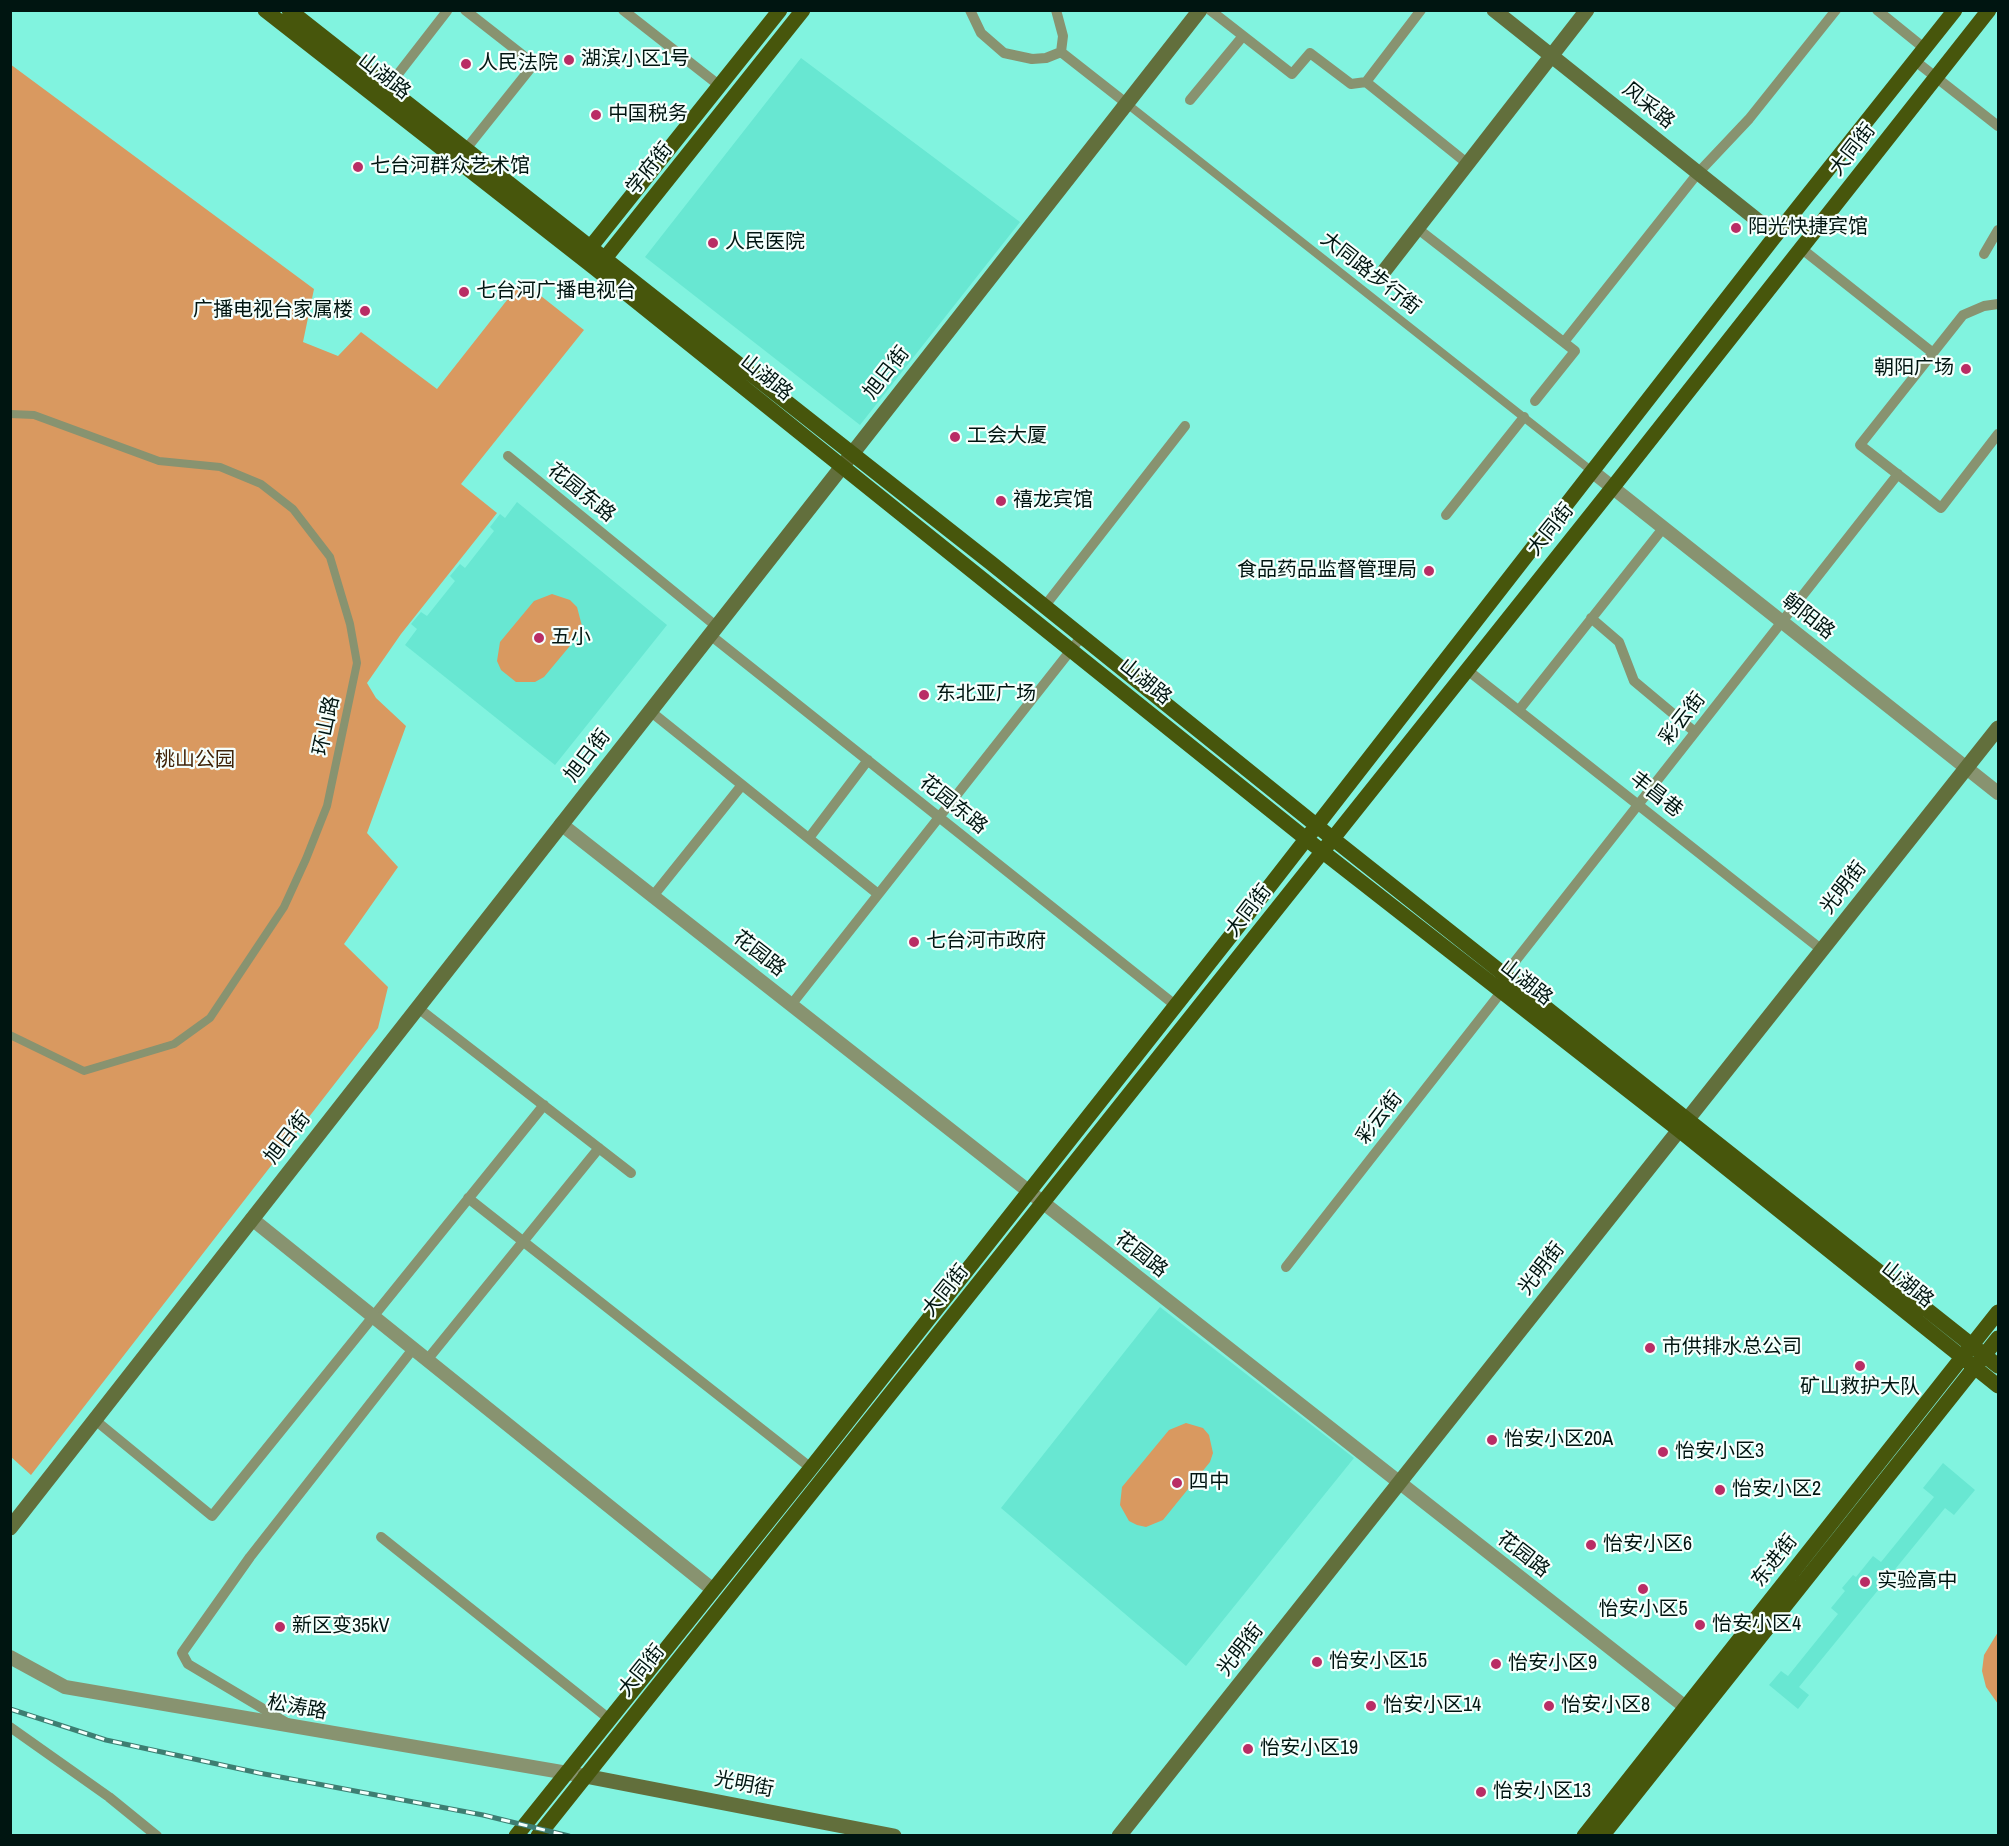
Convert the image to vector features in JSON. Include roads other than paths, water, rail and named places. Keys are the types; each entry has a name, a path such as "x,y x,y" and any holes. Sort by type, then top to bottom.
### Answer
{"main road":[{"name":"山湖路","path":"265,10 852,452 1505,974 1683,1124 1970,1357 1998,1386"},
{"name":"学府街","path":"586,253 780,10"},
{"name":"学府街","path":"601,264 803,10"},
{"name":"旭日街","path":"10,1528 1200,10"},
{"name":"风采路","path":"1494,10 1776,235"},
{"path":"1384,270 1587,10"},
{"name":"大同街","path":"516,1836 608,1718 811,1468 1776,235 1955,10"},
{"name":"大同街","path":"538,1836 1613,487 1989,10"},
{"name":"山湖路","path":"293,12 466,148 586,253"},
{"name":"山湖路","path":"601,264 842,465 1305,838 1499,989 1683,1124"},
{"name":"光明街","path":"1119,1836 1998,728"},
{"name":"东进街","path":"1584,1836 1691,1711 1970,1357 1998,1312"},
{"path":"1985,1355 1998,1338"},
{"name":"山湖路","path":"1970,1357 1985,1355 1998,1366"},
{"name":"东进街","path":"1602,1836 1691,1711"},
{"name":"光明街","path":"585,1776 894,1836"}],"street":[{"path":"465,10 534,64 466,148"},
{"path":"623,10 720,86"},
{"path":"970,10 981,33 1004,53 1046,58 1061,52"},
{"path":"1056,10 1063,36 1061,52"},
{"path":"1210,10 1292,74 1310,53 1352,84 1366,82 1421,10"},
{"path":"1564,342 1698,173 1749,119 1836,10"},
{"path":"1877,10 1919,54 1937,77 1998,126"},
{"path":"388,87 447,11"},
{"path":"1190,100 1243,36"},
{"path":"1061,52 1126,103"},
{"path":"1366,82 1468,164"},
{"name":"大同路步行街","path":"1126,103 1593,471"},
{"path":"1418,228 1575,351 1535,401"},
{"path":"1984,254 1998,230"},
{"path":"1802,249 1933,353"},
{"path":"1998,304 1983,306 1963,315 1860,445 1941,508 1998,434"},
{"name":"环山路","path":"10,414 34,415 159,461 220,467 261,484 293,509 330,556 350,624 357,663 327,806 306,859 284,907 210,1018 174,1044 84,1071 10,1035"},
{"path":"1446,516 1524,417"},
{"path":"1044,607 1185,426"},
{"name":"花园东路","path":"508,456 868,760 1174,1005"},
{"name":"朝阳路","path":"1593,471 1998,793"},
{"name":"彩云街","path":"1286,1267 1499,989 1505,974 1898,474"},
{"path":"1519,710 1664,527"},
{"path":"1591,618 1619,642 1634,681 1695,732"},
{"path":"791,1005 1082,636"},
{"name":"丰昌巷","path":"1466,669 1822,950"},
{"path":"650,711 879,894"},
{"path":"809,838 868,760"},
{"path":"653,896 742,784"},
{"name":"花园路","path":"561,824 1691,1711"},
{"path":"418,1008 631,1173"},
{"path":"95,1420 212,1516 544,1106"},
{"path":"428,1360 599,1148"},
{"path":"468,1198 811,1468"},
{"path":"252,1219 712,1589"},
{"path":"296,1728 188,1664 182,1653 250,1557 413,1349"},
{"path":"381,1537 608,1718"},
{"name":"松涛路","path":"10,1657 64,1687 585,1776"},
{"path":"10,1727 110,1797 157,1836"}],"railway":[{"path":"10,1709 106,1740 259,1773 483,1815 569,1836"}],"place":[{"name":"湖滨小区1号","path":"569,60"},
{"name":"人民法院","path":"466,64"},
{"name":"中国税务","path":"596,115"},
{"name":"七台河群众艺术馆","path":"358,167"},
{"name":"阳光快捷宾馆","path":"1736,228"},
{"name":"人民医院","path":"713,243"},
{"name":"七台河广播电视台","path":"464,292"},
{"name":"广播电视台家属楼","path":"365,311"},
{"name":"朝阳广场","path":"1966,369"},
{"name":"工会大厦","path":"955,437"},
{"name":"禧龙宾馆","path":"1001,501"},
{"name":"食品药品监督管理局","path":"1429,571"},
{"name":"五小","path":"539,638"},
{"name":"东北亚广场","path":"924,695"},
{"name":"七台河市政府","path":"914,942"},
{"name":"市供排水总公司","path":"1650,1348"},
{"name":"矿山救护大队","path":"1860,1366"},
{"name":"怡安小区20A","path":"1492,1440"},
{"name":"怡安小区3","path":"1663,1452"},
{"name":"四中","path":"1177,1483"},
{"name":"怡安小区2","path":"1720,1490"},
{"name":"怡安小区6","path":"1591,1545"},
{"name":"实验高中","path":"1865,1582"},
{"name":"怡安小区5","path":"1643,1589"},
{"name":"怡安小区4","path":"1700,1625"},
{"name":"新区变35kV","path":"280,1627"},
{"name":"怡安小区15","path":"1317,1662"},
{"name":"怡安小区9","path":"1496,1664"},
{"name":"怡安小区14","path":"1371,1706"},
{"name":"怡安小区8","path":"1549,1706"},
{"name":"怡安小区19","path":"1248,1749"},
{"name":"怡安小区13","path":"1481,1792"}],"park label":[{"name":"桃山公园","path":"195,761"}]}
